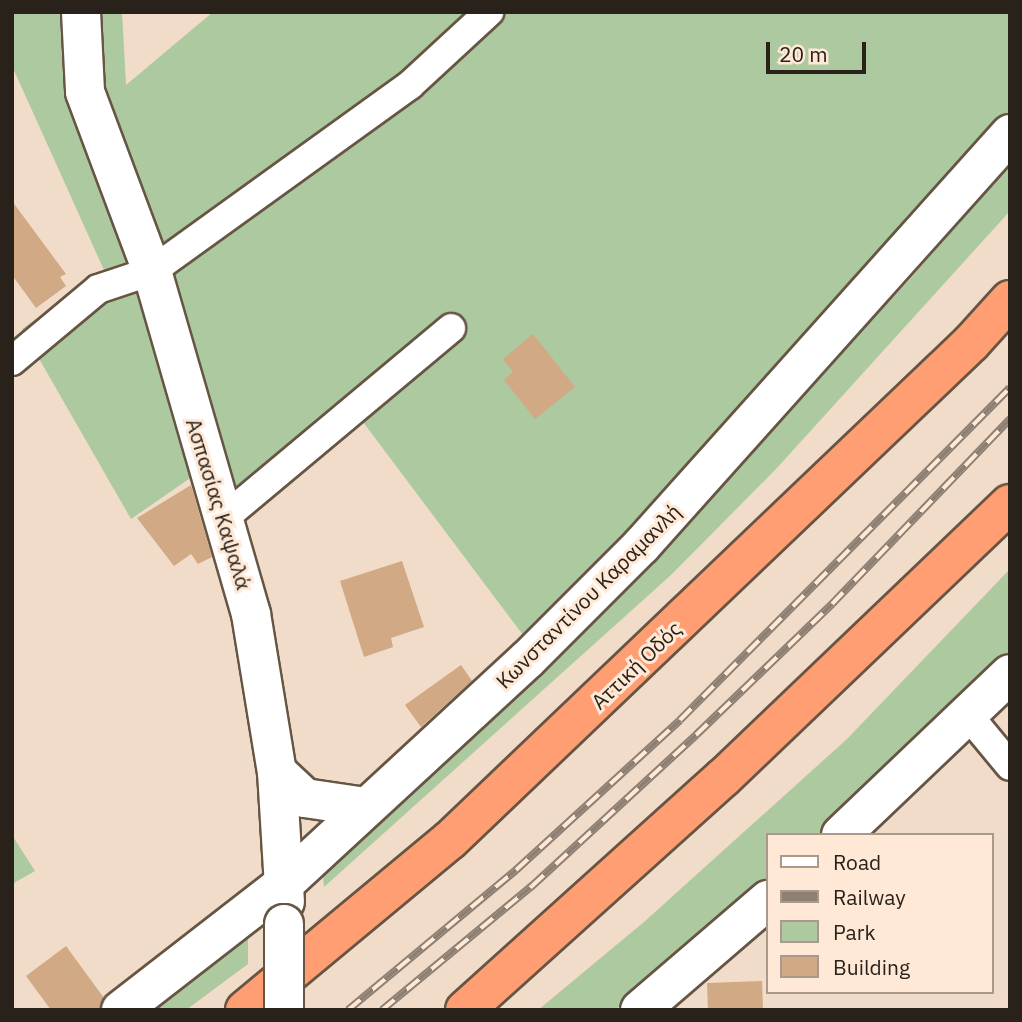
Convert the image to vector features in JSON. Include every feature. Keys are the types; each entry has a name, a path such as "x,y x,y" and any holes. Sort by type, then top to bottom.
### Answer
{"highway":[{"name":"Αττική Οδός","path":"245,1010 450,840 951,362 1010,300"},
{"path":"465,1010 704,796 1010,504"}],"street":[{"name":"Ασπασίας Καψαλά","path":"81,12 85,92 152,271 251,614 276,772 285,883 284,1010"},
{"path":"12,361 98,289 152,271 410,85 489,12"},
{"name":"Κωνσταντίνου Καραμανλή","path":"121,1010 285,883 488,696 641,546 1010,134"},
{"path":"224,517 451,328"},
{"path":"843,833 1010,674"},
{"path":"968,715 1010,766"},
{"path":"276,772 305,797 365,807"},
{"path":"640,1010 766,902"}],"green space":[{"path":"12,12 122,12 126,85 213,12 1010,12 1010,114 529,643 354,410 232,505 212,463 131,519 22,329 104,270 12,66"},
{"path":"1010,164 1010,211 776,469 671,575 324,887 322,866 655,555 911,278"},
{"path":"1010,569 1010,660 884,778 823,833 766,833 766,885 615,1010 538,1010 644,922 847,739"},
{"path":"12,835 35,871 12,884"},
{"path":"248,929 248,964 186,1010 142,1010"}],"building":[{"path":"12,201 66,274 60,277 66,286 36,308 12,275"},
{"path":"533,334 575,387 535,419 504,380 513,372 503,359"},
{"path":"191,485 212,557 198,564 191,554 174,566 137,518"},
{"path":"402,561 424,627 391,638 393,647 364,657 340,581"},
{"path":"461,665 472,681 421,727 405,705"},
{"path":"66,946 104,998 100,1010 51,1010 26,976"},
{"path":"762,981 763,1010 708,1010 707,983"}],"railway":[{"path":"348,1010 516,870 680,720 1010,388"},
{"path":"382,1010 532,886 696,735 832,604 1010,419"}]}
